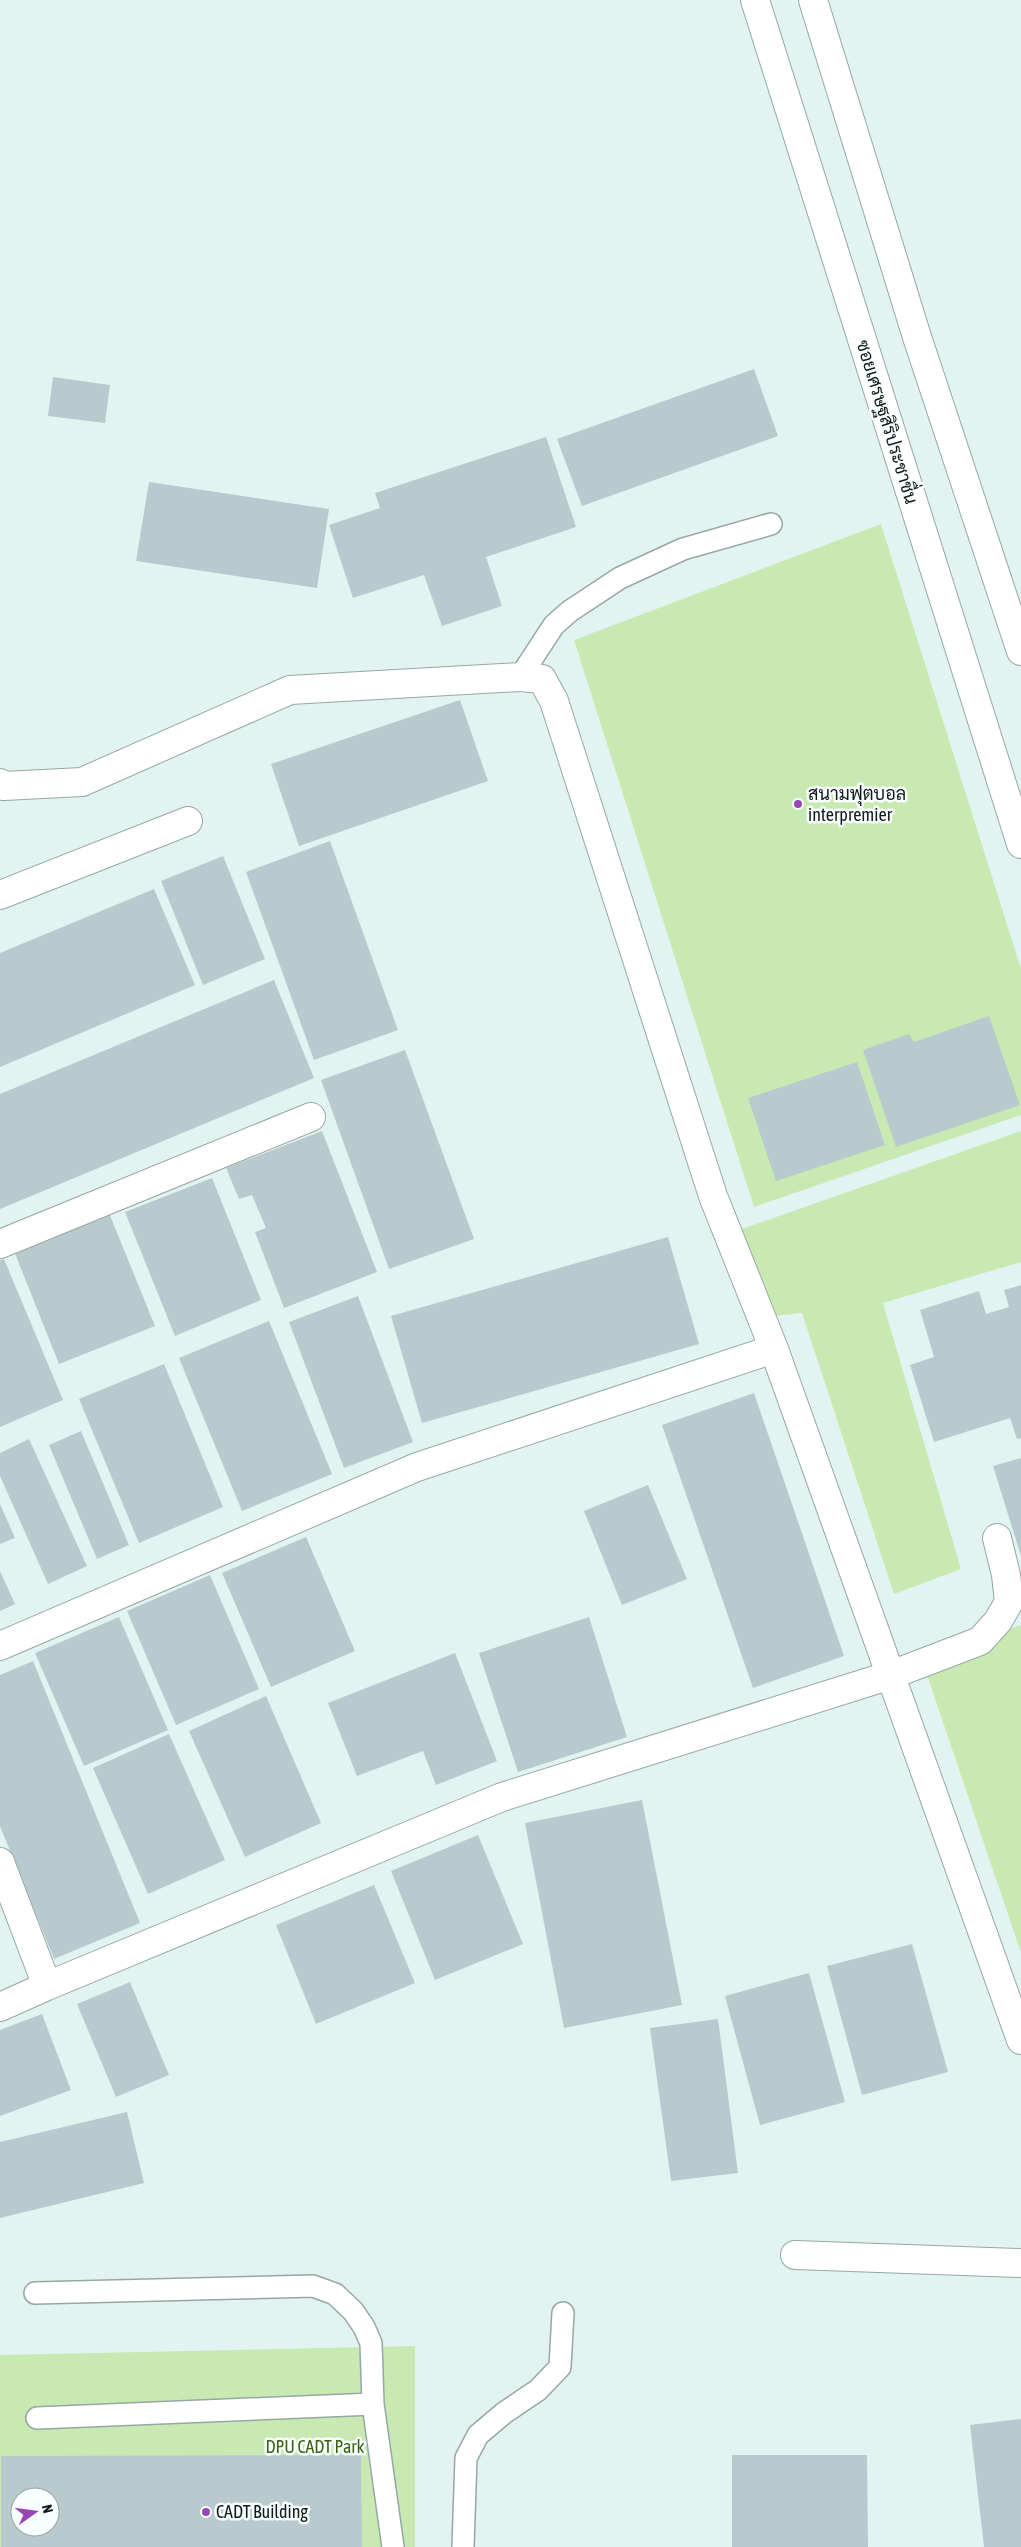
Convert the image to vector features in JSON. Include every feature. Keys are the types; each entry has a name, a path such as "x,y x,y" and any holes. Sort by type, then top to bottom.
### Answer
{"street":[{"name":"ซอยเศรษฐสิริประชาชื่น","path":"755,0 1021,844"},
{"path":"812,0 917,337 1021,651"},
{"path":"0,783 4,786 82,782 290,690 520,677 542,679 554,701 713,1196 774,1349 1021,2040"},
{"path":"0,896 188,821"},
{"path":"0,1244 311,1117"},
{"path":"0,1646 417,1467 774,1349"},
{"path":"0,2007 502,1797 891,1675 980,1642 998,1621 1009,1602 1006,1575 997,1538"},
{"path":"0,1862 47,1986"},
{"path":"795,2255 1021,2263"}],"lane":[{"path":"520,677 554,626 570,611 620,578 683,549 771,524"},
{"path":"35,2293 313,2286 335,2294 364,2327 371,2343 373,2404 393,2547"},
{"path":"463,2547 466,2458 478,2435 504,2413 538,2390 560,2367 563,2313"},
{"path":"37,2418 373,2404"}],"green space":[{"name":"สนามฟุตบอล interpremier","path":"881,524 1021,969 1021,1115 754,1207 574,640"},
{"path":"1021,1131 1021,1262 883,1303 961,1569 894,1594 802,1313 764,1317 742,1229"},
{"path":"1021,1625 1021,1953 922,1660"},
{"name":"DPU CADT Park","path":"415,2346 415,2547 0,2547 0,2355"}],"building":[{"path":"754,369 778,436 582,506 557,439"},
{"path":"53,377 110,385 105,423 48,416"},
{"path":"546,437 576,527 486,557 502,606 442,626 424,575 353,598 329,525 380,508 375,493"},
{"path":"149,482 329,509 317,588 136,561"},
{"path":"460,700 488,781 299,846 271,764"},
{"path":"330,841 398,1030 314,1060 246,872"},
{"path":"223,856 265,959 203,985 161,881"},
{"path":"154,889 195,985 0,1067 0,953"},
{"path":"274,980 314,1078 0,1209 0,1094"},
{"path":"989,1016 1020,1105 896,1147 863,1050 909,1034 914,1042"},
{"path":"405,1050 474,1239 389,1269 321,1080"},
{"path":"857,1062 885,1145 776,1181 748,1098"},
{"path":"322,1131 377,1272 284,1308 255,1232 266,1228 252,1195 239,1199 226,1168"},
{"path":"212,1178 261,1300 175,1336 125,1212"},
{"path":"109,1213 155,1326 59,1364 14,1251"},
{"path":"668,1237 699,1344 422,1423 391,1316"},
{"path":"4,1259 63,1400 0,1427 0,1260"},
{"path":"1021,1285 1021,1438 1017,1439 1010,1418 934,1442 910,1365 934,1357 920,1310 979,1291 986,1314 1009,1307 1004,1290"},
{"path":"358,1296 413,1442 344,1468 289,1322"},
{"path":"269,1321 332,1474 242,1511 179,1358"},
{"path":"164,1364 223,1507 139,1543 79,1399"},
{"path":"754,1393 844,1656 753,1688 662,1425"},
{"path":"81,1431 129,1545 97,1559 49,1445"},
{"path":"29,1439 87,1566 48,1584 0,1476 0,1453"},
{"path":"1021,1458 1021,1556 993,1466"},
{"path":"648,1485 687,1579 622,1605 584,1511"},
{"path":"0,1504 15,1538 0,1544"},
{"path":"306,1537 355,1651 271,1687 222,1573"},
{"path":"0,1571 15,1604 0,1611"},
{"path":"210,1575 259,1689 176,1725 127,1611"},
{"path":"119,1617 168,1730 84,1766 35,1653"},
{"path":"589,1617 627,1737 518,1772 479,1653"},
{"path":"455,1653 497,1761 436,1785 423,1751 357,1776 328,1703"},
{"path":"33,1661 140,1923 54,1959 0,1826 0,1675"},
{"path":"266,1696 321,1823 245,1857 189,1731"},
{"path":"169,1734 225,1860 148,1894 93,1768"},
{"path":"642,1800 682,2005 564,2028 525,1823"},
{"path":"478,1835 523,1944 435,1980 391,1871"},
{"path":"374,1885 415,1983 316,2024 276,1925"},
{"path":"912,1944 948,2072 862,2095 827,1966"},
{"path":"809,1973 845,2102 760,2125 725,1996"},
{"path":"130,1982 169,2075 116,2097 77,2004"},
{"path":"42,2014 71,2090 0,2116 0,2030"},
{"path":"718,2019 738,2173 671,2181 650,2028"},
{"path":"127,2112 144,2183 0,2218 0,2142"},
{"path":"1021,2419 1021,2547 984,2547 970,2425"},
{"name":"CADT Building","path":"361,2455 362,2547 1,2547 1,2456"},
{"path":"732,2455 867,2455 868,2547 732,2547"}],"place":[{"name":"สนามฟุตบอล interpremier","path":"798,804"},
{"name":"CADT Building","path":"206,2512"}]}
